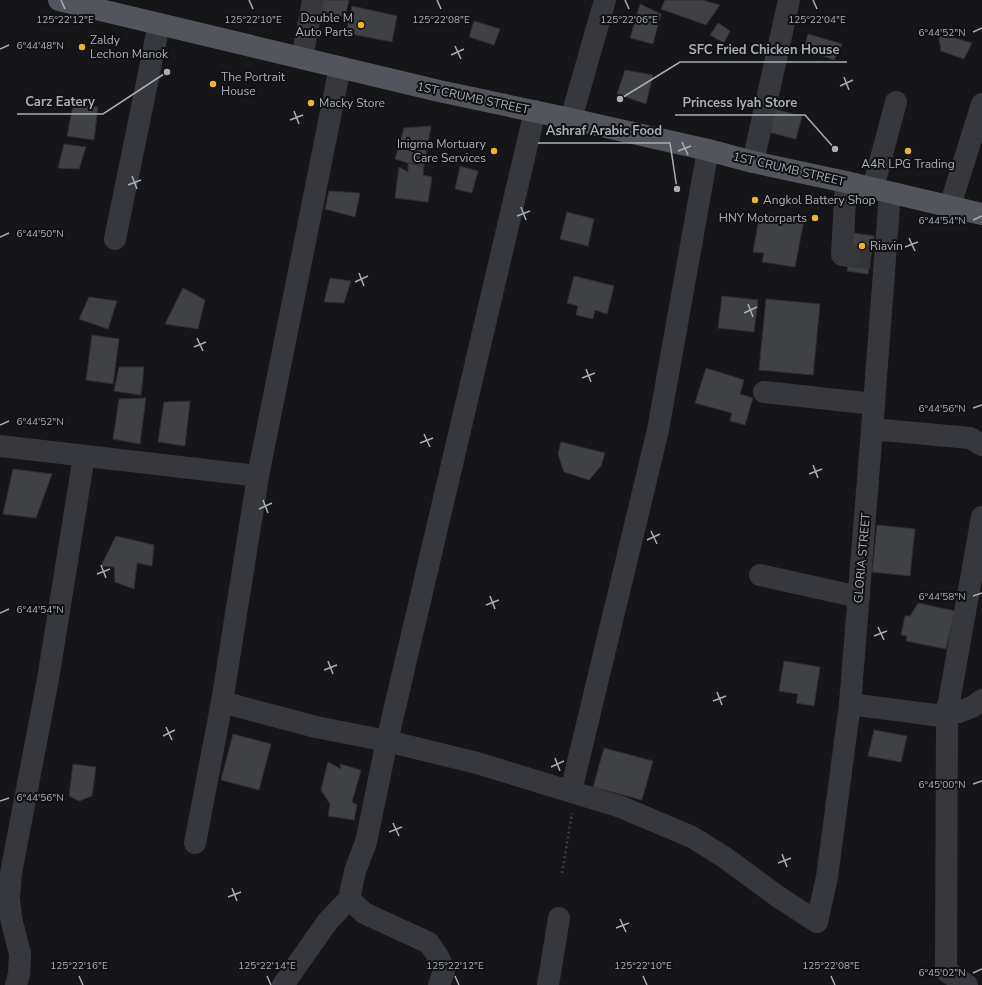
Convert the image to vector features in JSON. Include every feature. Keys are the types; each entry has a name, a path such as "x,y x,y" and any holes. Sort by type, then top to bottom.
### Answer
{"main road":[{"name":"1ST CRUMB STREET","path":"59,0 439,91 708,150 752,162 882,190 982,214"}],"street":[{"path":"302,58 313,0"},
{"path":"571,119 605,0"},
{"path":"752,162 788,0"},
{"path":"115,239 158,24"},
{"path":"195,843 222,702 258,476 340,68"},
{"name":"GLORIA STREET","path":"571,791 621,807 692,837 724,857 780,898 817,922 827,877 850,704 859,597 874,404 869,257 882,190 896,102"},
{"path":"950,206 982,104"},
{"path":"283,985 328,921 349,899 355,871 366,842 388,741 535,111"},
{"path":"222,702 316,727 388,741 477,763 571,791 658,430 708,150"},
{"path":"846,182 842,255 869,257"},
{"path":"764,392 874,404"},
{"path":"872,429 970,438 982,445"},
{"path":"0,446 258,476"},
{"path":"16,985 19,974 20,954 11,918 9,898 11,873 48,679 84,456"},
{"path":"967,985 946,971 947,713 982,517"},
{"path":"760,576 859,597"},
{"path":"850,704 934,715 959,712 972,707 982,700"},
{"path":"349,899 364,913 429,943 439,958 444,971 439,985"},
{"path":"548,985 559,918"}],"path":[{"path":"562,873 573,817 571,791"}],"building":[{"path":"319,0 349,0 345,17 316,10"},
{"path":"665,0 702,0 720,5 706,25 661,9"},
{"path":"640,4 661,14 653,44 630,38"},
{"path":"352,6 397,16 392,42 346,33"},
{"path":"474,21 500,29 494,45 469,37"},
{"path":"718,23 730,31 724,43 710,35"},
{"path":"938,33 972,43 964,59 941,51"},
{"path":"808,34 842,44 834,60 804,49"},
{"path":"625,70 653,75 646,104 617,94"},
{"path":"73,105 98,107 94,140 67,136"},
{"path":"774,109 802,116 796,139 768,132"},
{"path":"431,126 424,166 395,159 404,128"},
{"path":"64,144 86,147 79,169 58,168"},
{"path":"408,163 424,166 423,175 432,177 428,202 395,198 399,167 408,172"},
{"path":"460,166 478,171 472,193 455,189"},
{"path":"329,191 360,193 355,217 325,209"},
{"path":"567,212 594,219 588,246 560,239"},
{"path":"770,214 804,220 795,267 762,262 764,253 753,252 759,218 769,220"},
{"name":"Riavin","path":"854,233 874,236 868,274 847,271"},
{"path":"574,276 614,286 607,314 595,310 593,319 576,315 578,306 567,303"},
{"path":"330,278 351,281 344,303 324,302"},
{"path":"183,288 205,300 198,329 165,324"},
{"path":"722,296 758,300 754,332 718,328"},
{"path":"89,297 117,301 108,329 79,319"},
{"path":"766,299 820,304 813,375 759,370"},
{"path":"92,335 119,339 113,384 86,380"},
{"path":"119,367 144,367 141,395 114,391"},
{"path":"706,368 744,380 740,394 753,398 745,425 730,421 732,413 695,403"},
{"path":"146,398 140,444 113,439 119,399"},
{"path":"190,401 185,446 158,442 164,402"},
{"path":"561,442 605,453 601,466 589,480 564,472 558,454"},
{"path":"13,469 52,474 36,518 3,514"},
{"path":"877,525 915,529 910,576 872,572"},
{"path":"116,536 154,545 152,566 137,563 134,589 115,582 114,567 101,566"},
{"path":"918,603 955,611 946,649 906,641 907,636 901,635 905,616 910,616"},
{"path":"784,661 820,667 814,706 796,703 798,694 779,691"},
{"path":"874,730 907,736 901,762 868,756"},
{"path":"233,734 271,744 259,790 221,780"},
{"path":"604,748 653,761 642,800 593,787"},
{"path":"328,762 341,769 340,764 361,770 352,802 357,805 354,820 328,816 330,804 321,790"},
{"path":"73,764 96,767 92,796 79,801 69,796"}],"tunnel":[{"path":"850,256 871,258"}],"place":[{"name":"Double M Auto Parts","path":"361,25"},
{"name":"Zaldy Lechon Manok","path":"82,47"},
{"name":"Carz Eatery","path":"167,72"},
{"name":"The Portrait House","path":"213,84"},
{"name":"SFC Fried Chicken House","path":"620,99"},
{"name":"Macky Store","path":"311,103"},
{"name":"Princess Iyah Store","path":"835,149"},
{"name":"Inigma Mortuary Care Services","path":"494,151"},
{"name":"A4R LPG Trading","path":"908,151"},
{"name":"Ashraf Arabic Food","path":"677,189"},
{"name":"Angkol Battery Shop","path":"755,200"},
{"name":"HNY Motorparts","path":"815,218"},
{"name":"Riavin","path":"862,246"}]}
